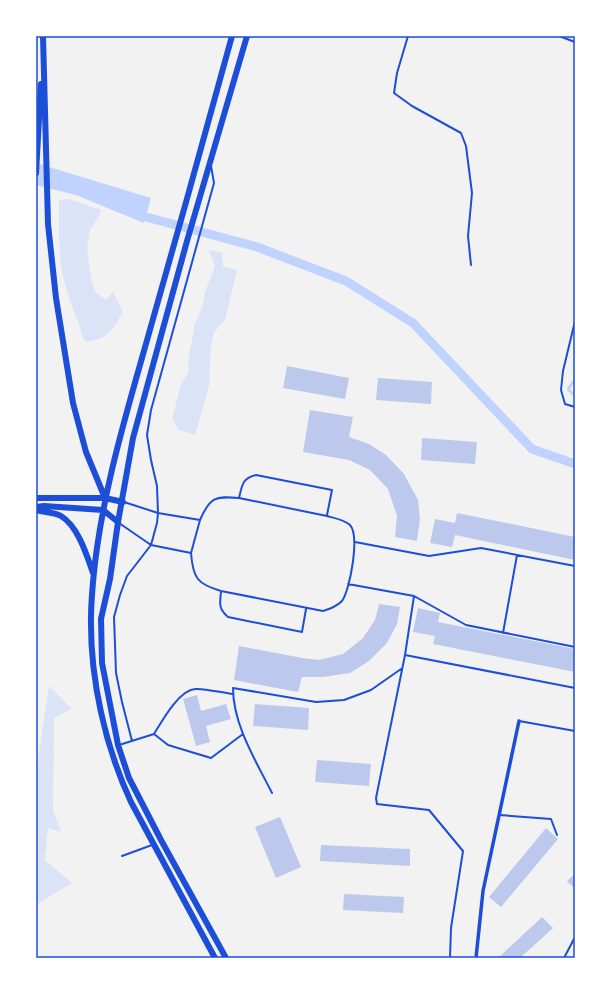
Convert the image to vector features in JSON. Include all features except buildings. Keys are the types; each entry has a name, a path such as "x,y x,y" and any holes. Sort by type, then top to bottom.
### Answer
{"highway":[{"path":"36,173 43,36"},
{"path":"43,36 48,224 56,298 73,403 86,452 105,498"},
{"path":"215,958 119,777 108,743 98,691 91,647 90,615 98,538 105,498 122,431 232,36"},
{"path":"226,958 161,840 129,778 118,745 102,663 101,619 110,579 118,522 123,502 133,438 187,241 247,36"},
{"path":"36,498 105,498 123,502"},
{"path":"36,508 44,506 103,510 118,522"},
{"path":"36,508 61,516 70,525 81,542 94,575"}],"street":[{"path":"476,958 483,891 519,721"}],"lane":[{"path":"408,36 397,73 394,93 412,106 460,133 466,146 472,193 468,236 470,265"},
{"path":"559,36 575,42"},
{"path":"132,741 116,674 114,617 127,576 151,545 158,513 157,486 147,435 153,403 214,184 210,162"},
{"path":"575,321 563,370 561,390 565,404 575,407"},
{"path":"239,498 244,481 250,476 256,475 332,490 327,516"},
{"path":"226,497 239,498 327,516 341,520 350,526 355,537 354,554 348,584 342,600 334,607 323,611 221,592 207,587 198,580 192,568 191,553 200,520 205,507 213,499 226,497"},
{"path":"123,502 158,513 200,520"},
{"path":"118,522 151,545 191,553"},
{"path":"355,542 429,556 481,548 575,566"},
{"path":"503,632 517,556"},
{"path":"348,584 414,596 466,625 575,647"},
{"path":"221,592 220,605 222,612 228,617 302,632 306,608"},
{"path":"414,596 405,655 376,798 377,804 429,810 463,851 451,928 450,958"},
{"path":"405,655 575,688"},
{"path":"272,793 243,734 237,713 233,688 316,702 344,700 371,690 401,671 405,655"},
{"path":"118,745 154,734 170,708 188,690 196,688 233,694"},
{"path":"519,721 575,731"},
{"path":"154,734 168,745 210,758 243,734"},
{"path":"499,815 551,819 557,835"},
{"path":"122,856 154,845"},
{"path":"564,958 575,937"}],"shaded area":[{"path":"69,199 101,210 90,230 87,248 91,278 95,292 106,300 113,292 123,312 109,333 100,338 86,342 82,335 67,291 63,278 61,262 59,200"},
{"path":"209,250 222,253 223,266 237,270 225,320 214,332 211,347 209,386 195,435 179,430 172,419 181,384 188,373 189,353 194,325 202,308 205,292 215,266"},
{"path":"49,686 72,709 54,718 53,810 61,832 48,828 45,860 72,883 36,905 36,773"}],"water":[{"path":"36,163 151,198 144,223 76,195 36,185"}],"waterway":[{"path":"135,214 257,247 346,281 413,323 532,449 575,464"},
{"path":"575,379 568,389 575,396"}]}
